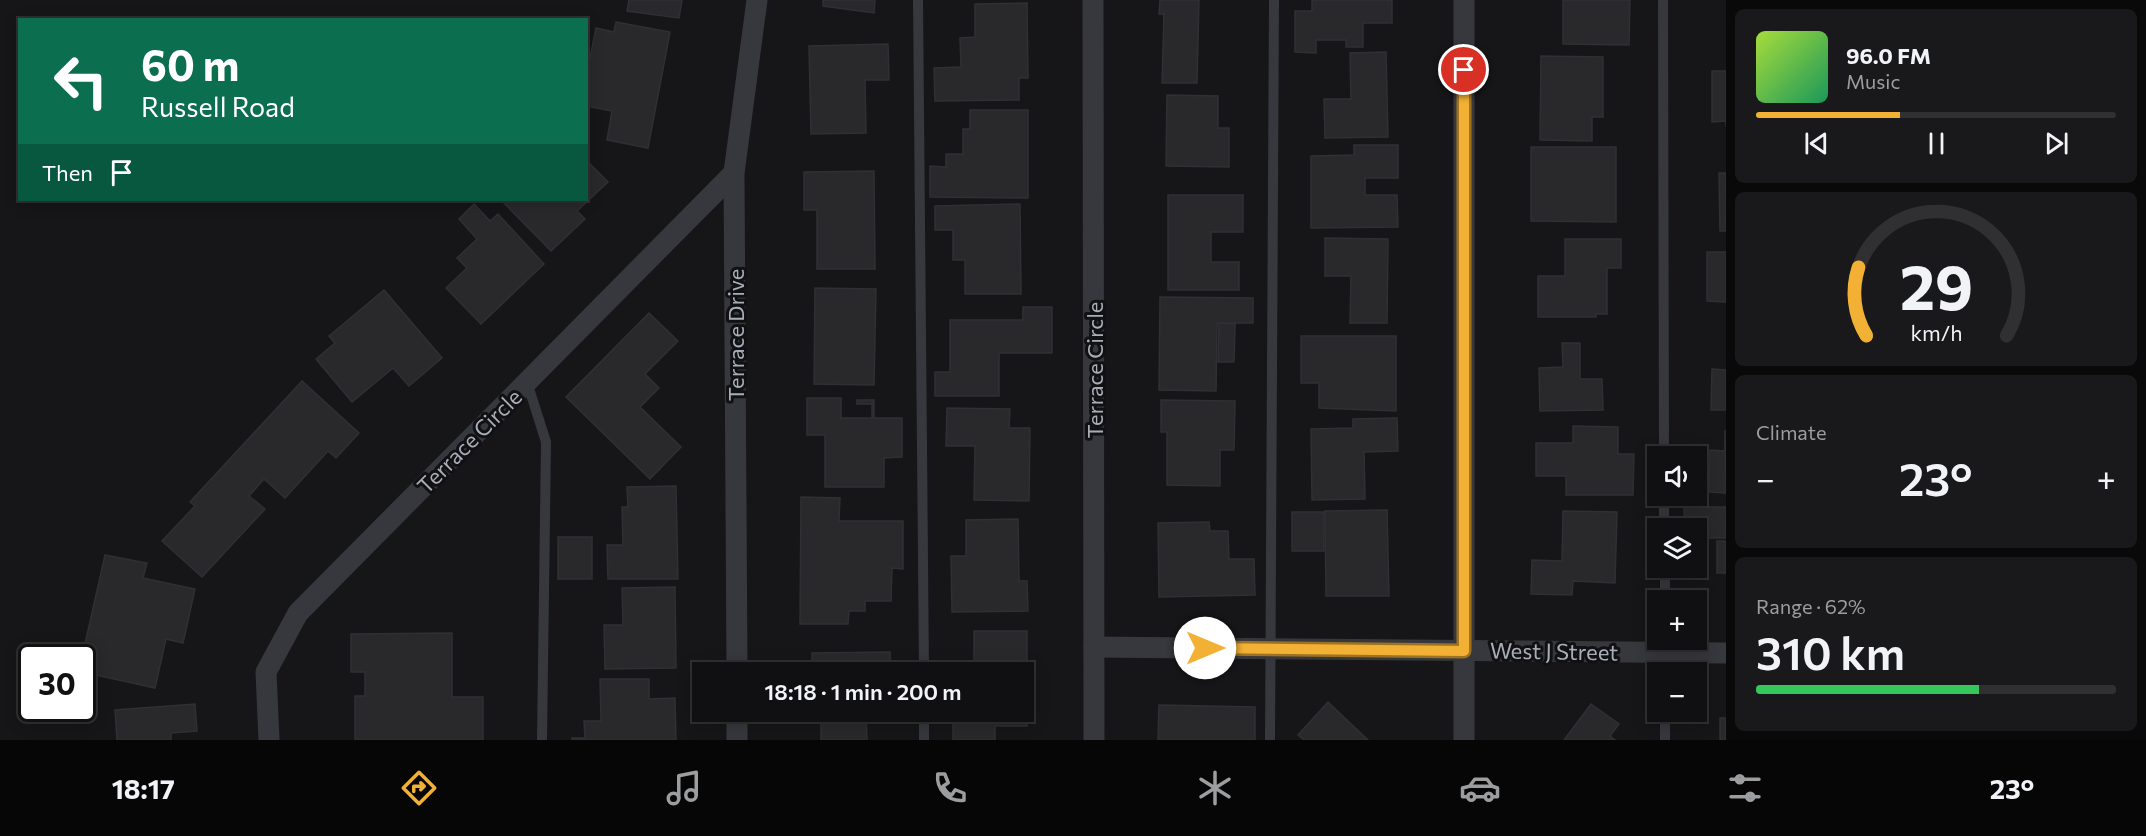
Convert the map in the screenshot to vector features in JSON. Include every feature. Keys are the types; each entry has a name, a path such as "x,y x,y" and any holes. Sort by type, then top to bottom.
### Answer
{"street":[{"name":"Terrace Drive","path":"737,662 734,173 757,0"},
{"name":"Terrace Circle","path":"1093,0 1094,740"},
{"path":"1464,0 1464,740"},
{"name":"Terrace Circle","path":"269,740 266,672 298,613 734,173"},
{"name":"West J Street","path":"1094,647 1726,653"},
{"path":"737,722 737,740"}],"lane":[{"path":"918,0 924,662"},
{"path":"1270,740 1274,0"},
{"path":"1663,0 1664,446"},
{"path":"527,382 546,442 542,740"},
{"path":"924,722 924,740"},
{"path":"1665,722 1665,740"}],"building":[{"path":"629,0 682,0 679,18 627,11"},
{"path":"823,0 875,0 874,13 823,6"},
{"path":"1160,0 1199,0 1197,83 1162,83 1164,14 1159,14"},
{"path":"1312,0 1392,0 1392,23 1363,23 1363,47 1346,47 1346,40 1316,40 1316,53 1295,52 1295,11 1312,11"},
{"path":"1563,0 1630,0 1629,45 1563,44"},
{"path":"1027,3 1028,78 1019,78 1019,100 935,101 934,68 961,67 960,38 975,37 975,4"},
{"path":"616,22 670,32 648,148 607,140 612,111 588,106 588,68 596,28 614,32"},
{"path":"888,44 889,80 865,80 866,133 811,134 809,46"},
{"path":"1386,52 1388,137 1325,138 1324,99 1351,99 1350,53"},
{"path":"1541,56 1603,57 1603,117 1592,117 1592,141 1540,140"},
{"path":"1712,71 1726,71 1726,121 1712,122"},
{"path":"1167,95 1218,96 1218,128 1229,128 1229,167 1166,166"},
{"path":"970,110 1028,110 1028,198 930,197 930,166 946,167 946,154 963,154 963,129 970,129"},
{"path":"1354,145 1398,145 1398,178 1365,178 1365,195 1397,195 1398,227 1311,228 1311,156 1354,155"},
{"path":"1531,147 1616,147 1616,222 1531,221"},
{"path":"588,162 608,182 588,201"},
{"path":"874,171 875,269 817,269 817,210 804,210 804,172"},
{"path":"1719,173 1726,173 1726,231 1720,231"},
{"path":"1168,195 1243,195 1243,232 1211,232 1211,262 1239,262 1239,290 1168,290"},
{"path":"502,201 588,201 577,211 585,219 551,251"},
{"path":"474,204 490,221 498,214 544,264 481,324 446,288 467,268 457,258 477,239 459,219"},
{"path":"1020,204 1021,294 965,294 965,260 953,260 953,230 935,230 935,206"},
{"path":"1325,238 1388,239 1387,323 1350,323 1351,276 1325,276"},
{"path":"1565,239 1621,239 1621,268 1607,268 1607,314 1596,314 1596,317 1538,317 1538,276 1565,276"},
{"path":"1707,252 1726,252 1726,302 1707,301"},
{"path":"815,288 876,289 874,385 814,384"},
{"path":"384,290 442,358 409,386 393,368 352,402 316,359 335,343 329,336"},
{"path":"1160,297 1253,298 1253,323 1217,323 1216,391 1159,390"},
{"path":"1023,307 1052,307 1052,353 999,353 999,396 935,396 935,372 950,372 950,320 1023,320"},
{"path":"649,313 678,341 645,374 659,388 640,407 681,447 650,479 566,397"},
{"path":"1219,323 1235,324 1234,362 1218,362"},
{"path":"1301,336 1396,336 1396,411 1319,408 1319,383 1301,383"},
{"path":"1562,343 1580,343 1580,379 1602,379 1603,410 1540,411 1539,368 1563,367"},
{"path":"1712,369 1726,370 1726,410 1711,410"},
{"path":"302,381 359,433 336,458 328,451 285,498 264,479 249,496 265,509 202,577 162,541 195,506 190,502"},
{"path":"807,398 841,398 841,418 872,418 872,404 857,404 857,400 874,400 874,418 902,418 902,457 884,458 884,487 825,487 825,435 807,435"},
{"path":"1161,400 1235,401 1234,450 1220,450 1220,486 1167,485 1167,432 1161,432"},
{"path":"947,408 1010,409 1009,428 1030,428 1029,501 974,500 975,446 946,446"},
{"path":"1397,418 1398,451 1364,452 1365,499 1312,500 1311,429 1353,428 1353,419"},
{"path":"1573,426 1618,427 1618,454 1634,454 1633,495 1566,495 1566,476 1536,476 1536,443 1573,443"},
{"path":"1725,430 1726,493 1709,492 1710,450 1725,451"},
{"path":"676,486 678,579 608,579 607,545 623,545 622,507 628,507 627,487"},
{"path":"801,497 840,498 839,521 903,521 903,569 892,568 891,601 865,601 865,611 849,611 848,624 800,624"},
{"path":"1684,507 1726,507 1726,538 1707,538 1707,518 1685,518"},
{"path":"1387,510 1389,596 1326,596 1325,511"},
{"path":"1563,511 1617,512 1615,583 1573,581 1572,595 1531,594 1532,560 1562,561"},
{"path":"1292,512 1324,512 1324,551 1292,551"},
{"path":"1018,519 1019,581 1027,581 1028,611 952,612 951,556 966,556 966,520"},
{"path":"1209,522 1210,531 1228,531 1229,559 1254,559 1255,595 1159,597 1158,523"},
{"path":"558,537 592,537 592,579 558,579"},
{"path":"1717,541 1726,541 1726,573 1717,573"},
{"path":"105,555 147,563 143,578 195,589 183,643 166,639 155,688 96,675 96,644 85,644"},
{"path":"675,587 676,668 605,669 604,625 623,625 622,588"},
{"path":"974,631 1027,631 1027,662 974,662"},
{"path":"452,633 452,697 483,697 483,740 355,740 355,696 365,696 365,672 351,672 351,634"},
{"path":"890,652 890,662 812,662 812,653"},
{"path":"600,679 649,679 649,699 675,698 676,740 572,740 572,738 585,738 584,721 601,721"},
{"path":"1328,702 1368,740 1304,740 1298,735"},
{"path":"195,704 197,731 171,733 171,740 117,740 115,710"},
{"path":"1591,704 1619,724 1610,736 1615,740 1564,740"},
{"path":"1159,705 1255,707 1255,740 1158,740"},
{"path":"1720,718 1726,718 1726,740 1720,740"},
{"path":"821,722 866,722 867,740 821,740"},
{"path":"953,722 1027,722 1027,726 995,726 995,740 953,740"}],"route":[{"path":"1205,648 1464,651 1464,70"}]}
